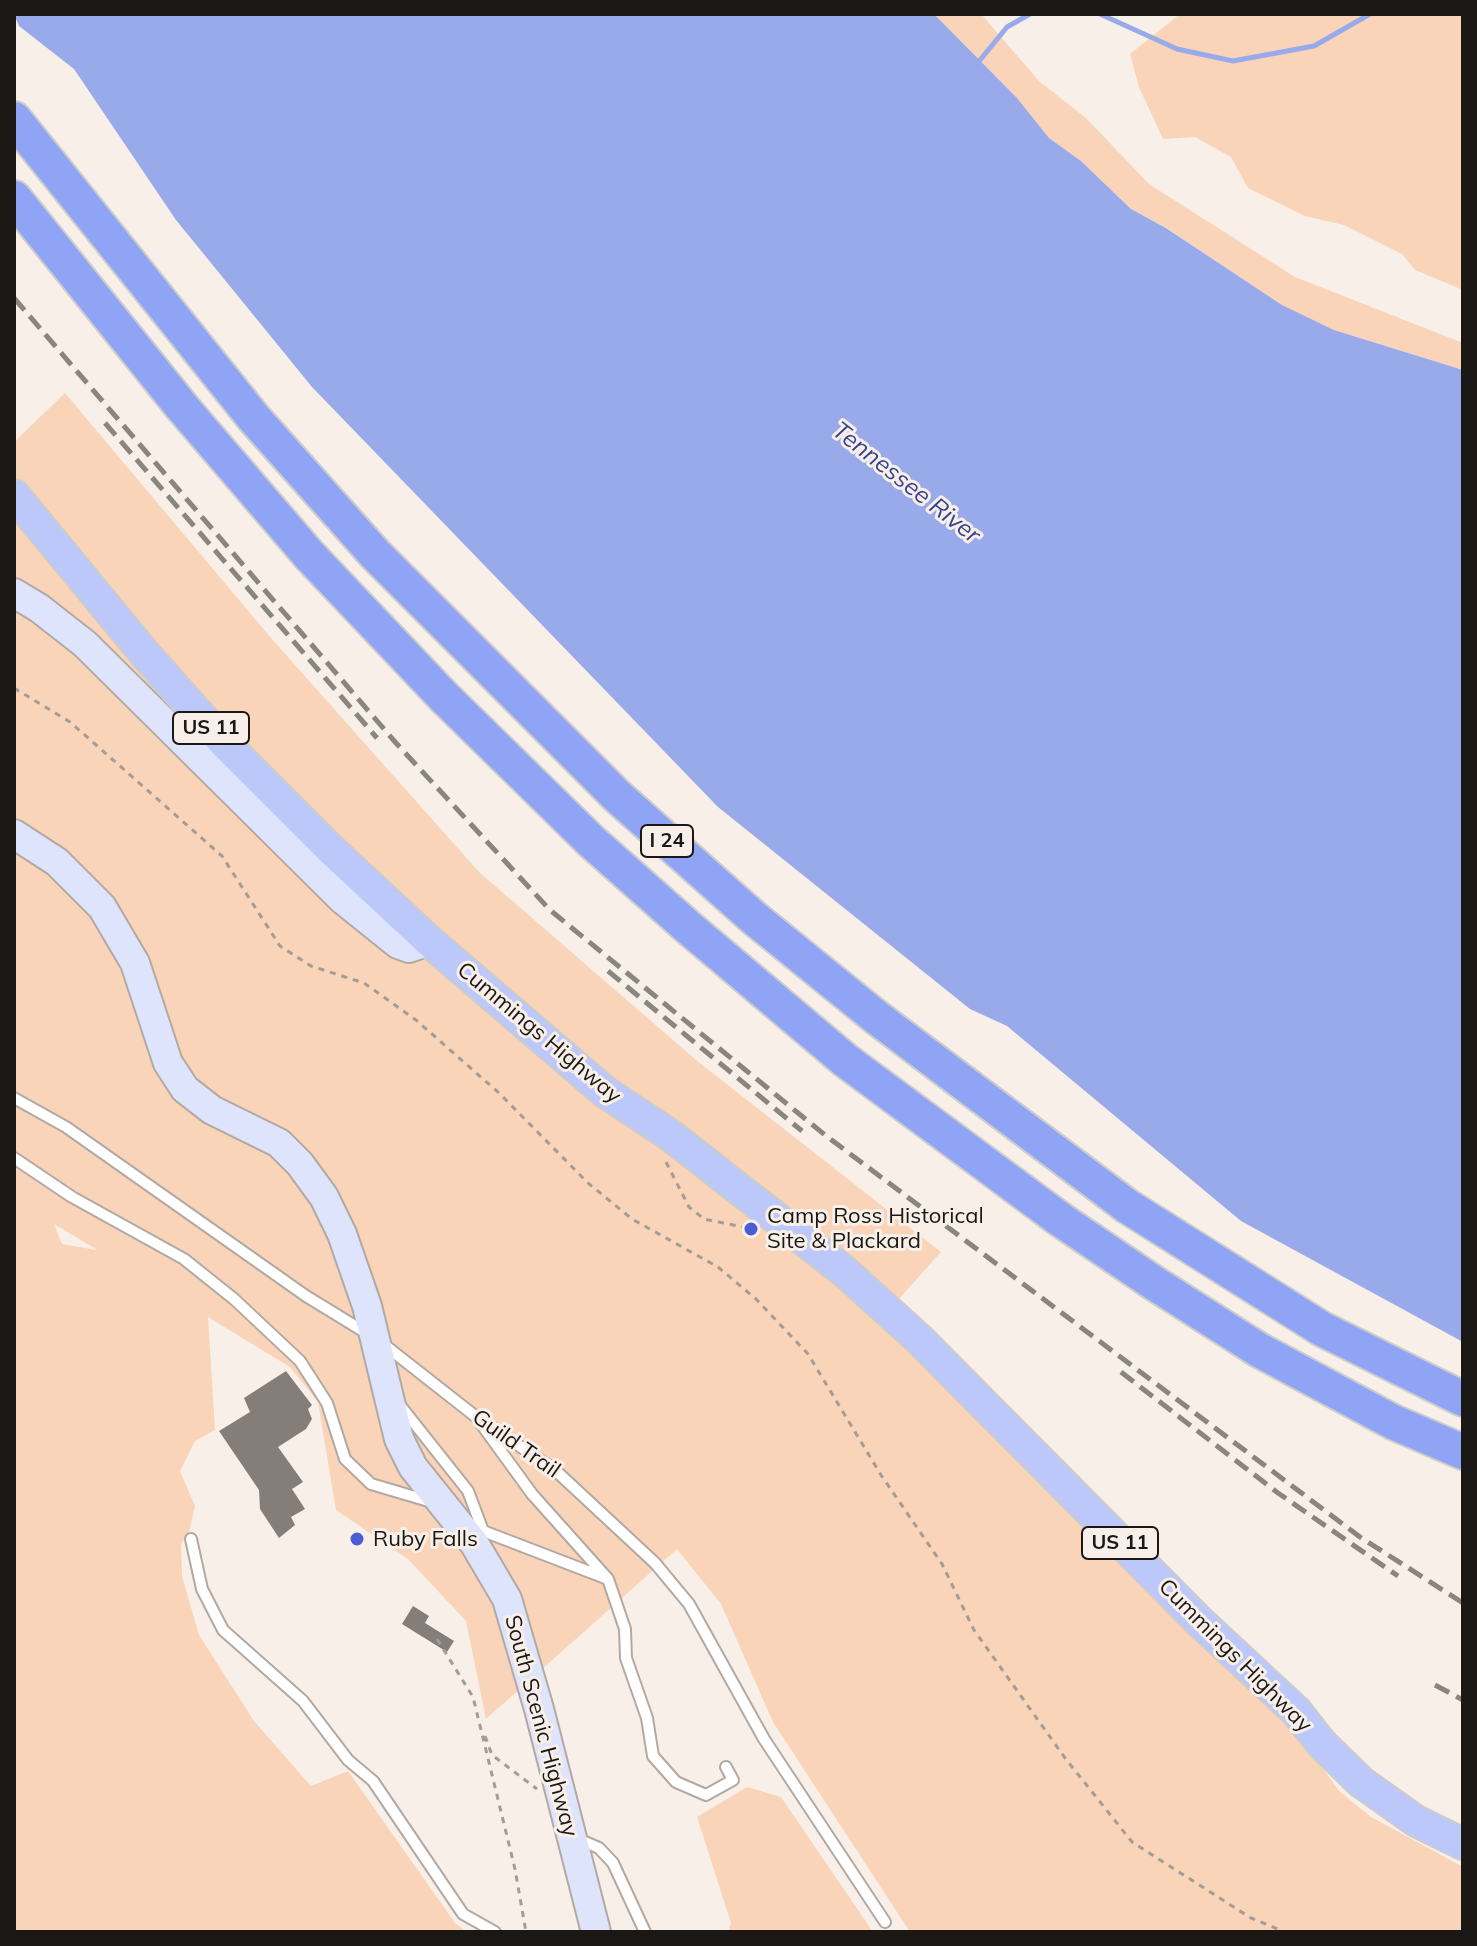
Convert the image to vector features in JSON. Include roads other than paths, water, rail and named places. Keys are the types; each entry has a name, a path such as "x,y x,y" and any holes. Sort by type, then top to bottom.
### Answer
{"highway":[{"name":"I 24","path":"14,119 253,417 375,554 617,796 754,918 876,1017 1127,1206 1322,1329 1463,1399"},
{"name":"I 24","path":"14,198 182,407 309,555 454,707 591,841 689,928 845,1060 1131,1268 1259,1350 1393,1422 1463,1452"}],"main road":[{"name":"Cummings Highway","path":"14,495 145,654 226,745 329,848 429,941 605,1092 670,1135 791,1227 919,1339 1105,1529 1296,1711 1322,1744 1361,1782 1416,1821 1463,1844"},
{"path":"14,593 39,608 85,644 342,899 398,944 409,948 429,941"},
{"name":"South Scenic Highway","path":"14,834 71,874 102,907 135,963 168,1063 185,1089 212,1110 279,1143 314,1181 342,1234 377,1340 399,1439 413,1467 442,1505 478,1537 507,1599 596,1932"}],"lane":[{"name":"Guild Trail","path":"14,1098 66,1127 306,1296 377,1340 475,1416 555,1470 655,1563 689,1604 764,1739 885,1922"},
{"path":"14,1158 72,1197 184,1259 234,1299 300,1361 327,1403 345,1459 371,1484 442,1505"},
{"path":"386,1391 417,1422 468,1491 479,1512 478,1537 608,1579"},
{"path":"475,1416 532,1494 608,1579 610,1594 625,1629 626,1658 647,1718 653,1756 676,1782 706,1795 733,1780 726,1767"},
{"path":"191,1539 202,1589 223,1630 303,1701 348,1760 373,1781 463,1914 495,1932"},
{"path":"569,1835 599,1848 613,1863 645,1932"}],"water":[{"name":"Tennessee River","path":"14,14 934,14 1017,98 1049,138 1081,161 1131,209 1166,228 1282,305 1334,330 1463,370 1463,1342 1241,1221 1007,1026 970,1009 718,807 312,387 176,220 74,69 19,26"}],"waterway":[{"path":"976,65 1007,27 1030,14"},
{"path":"1100,14 1177,49 1233,61 1314,46 1370,14"}],"railway":[{"path":"14,298 396,743 550,910 825,1135 1360,1537 1463,1603"},
{"path":"105,423 377,738"},
{"path":"608,971 802,1131"},
{"path":"1121,1372 1278,1493 1398,1576"},
{"path":"1435,1685 1463,1700"}],"place":[{"name":"Camp Ross Historical Site & Plackard","path":"751,1229"},
{"name":"Ruby Falls","path":"357,1539"}]}
